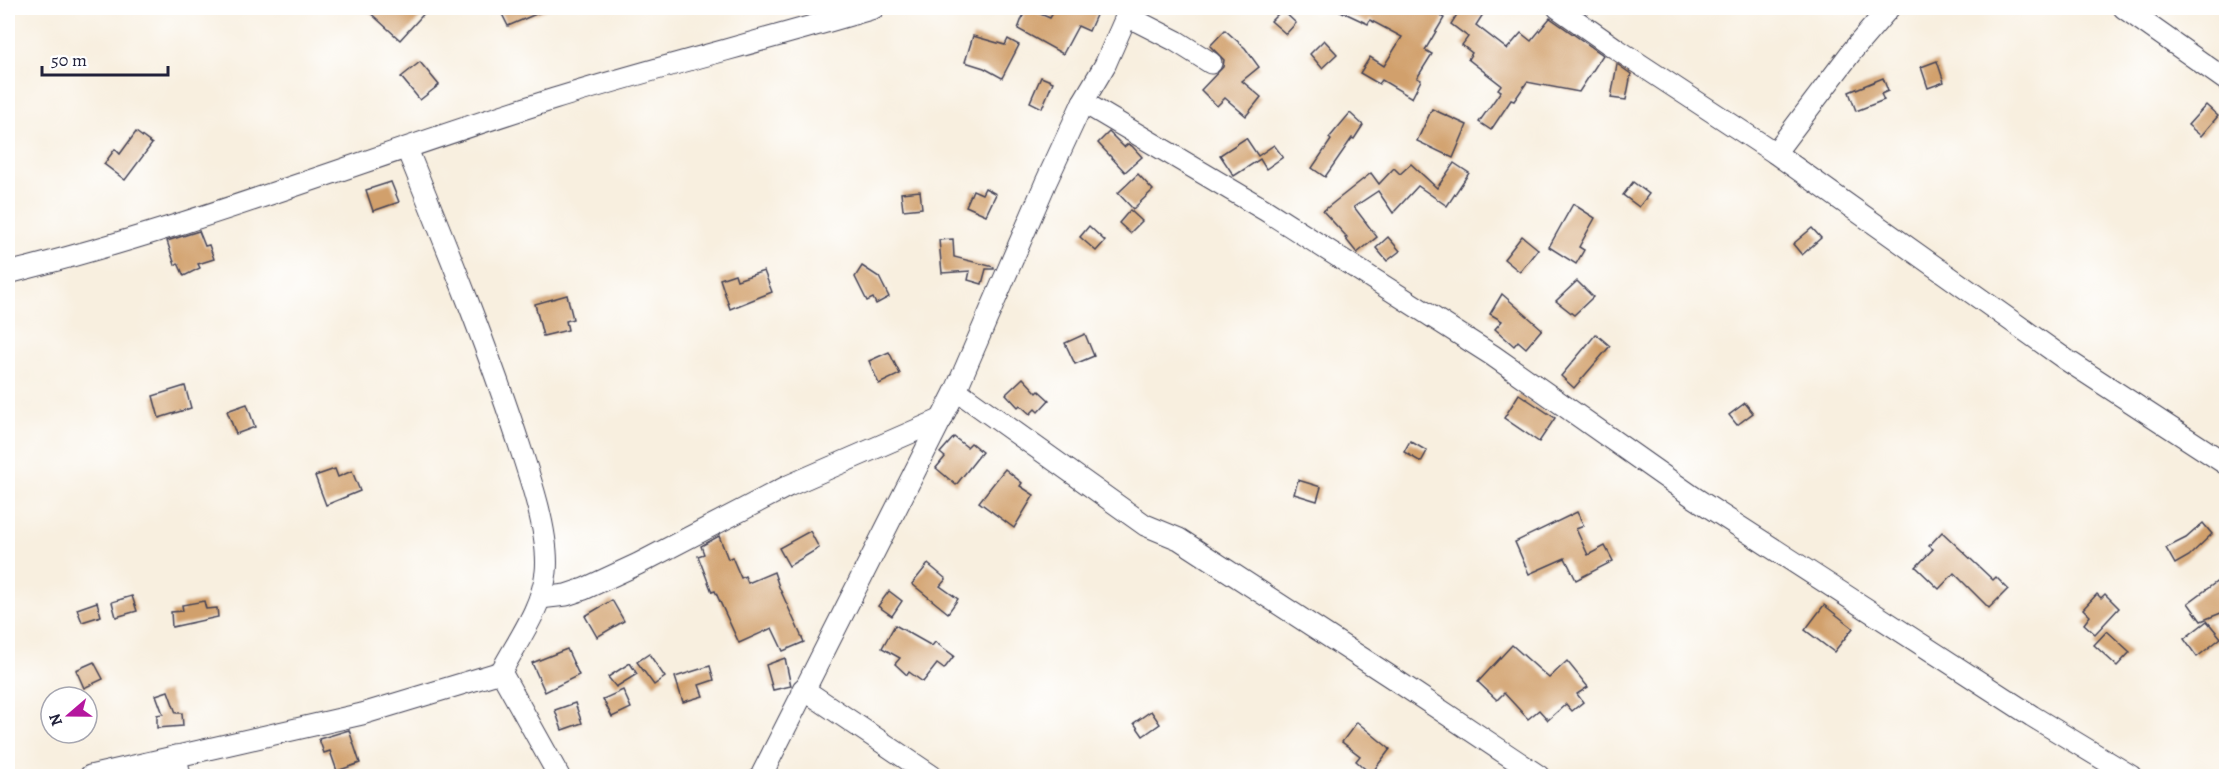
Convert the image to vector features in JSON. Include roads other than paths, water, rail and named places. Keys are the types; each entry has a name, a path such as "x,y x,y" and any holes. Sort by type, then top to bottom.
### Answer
{"street":[{"path":"8,273 234,207 555,99 783,36 874,8"},
{"path":"1558,8 1776,153 2065,359 2226,464"},
{"path":"1776,153 1853,50 1889,8"},
{"path":"2124,8 2226,80"},
{"path":"761,777 803,689 956,390 1046,182 1083,102 1106,65 1129,12 1211,63"},
{"path":"1083,102 1265,210 1492,356 1692,496 2032,716 2131,777"},
{"path":"90,777 362,714 501,672 540,598 546,572 545,543 531,480 489,355 407,148"},
{"path":"956,390 1145,525 1179,540 1391,676 1539,777"},
{"path":"540,598 566,595 602,581 788,486 942,419"},
{"path":"501,672 559,777"},
{"path":"803,689 932,777"},
{"path":"176,756 180,777"}]}
